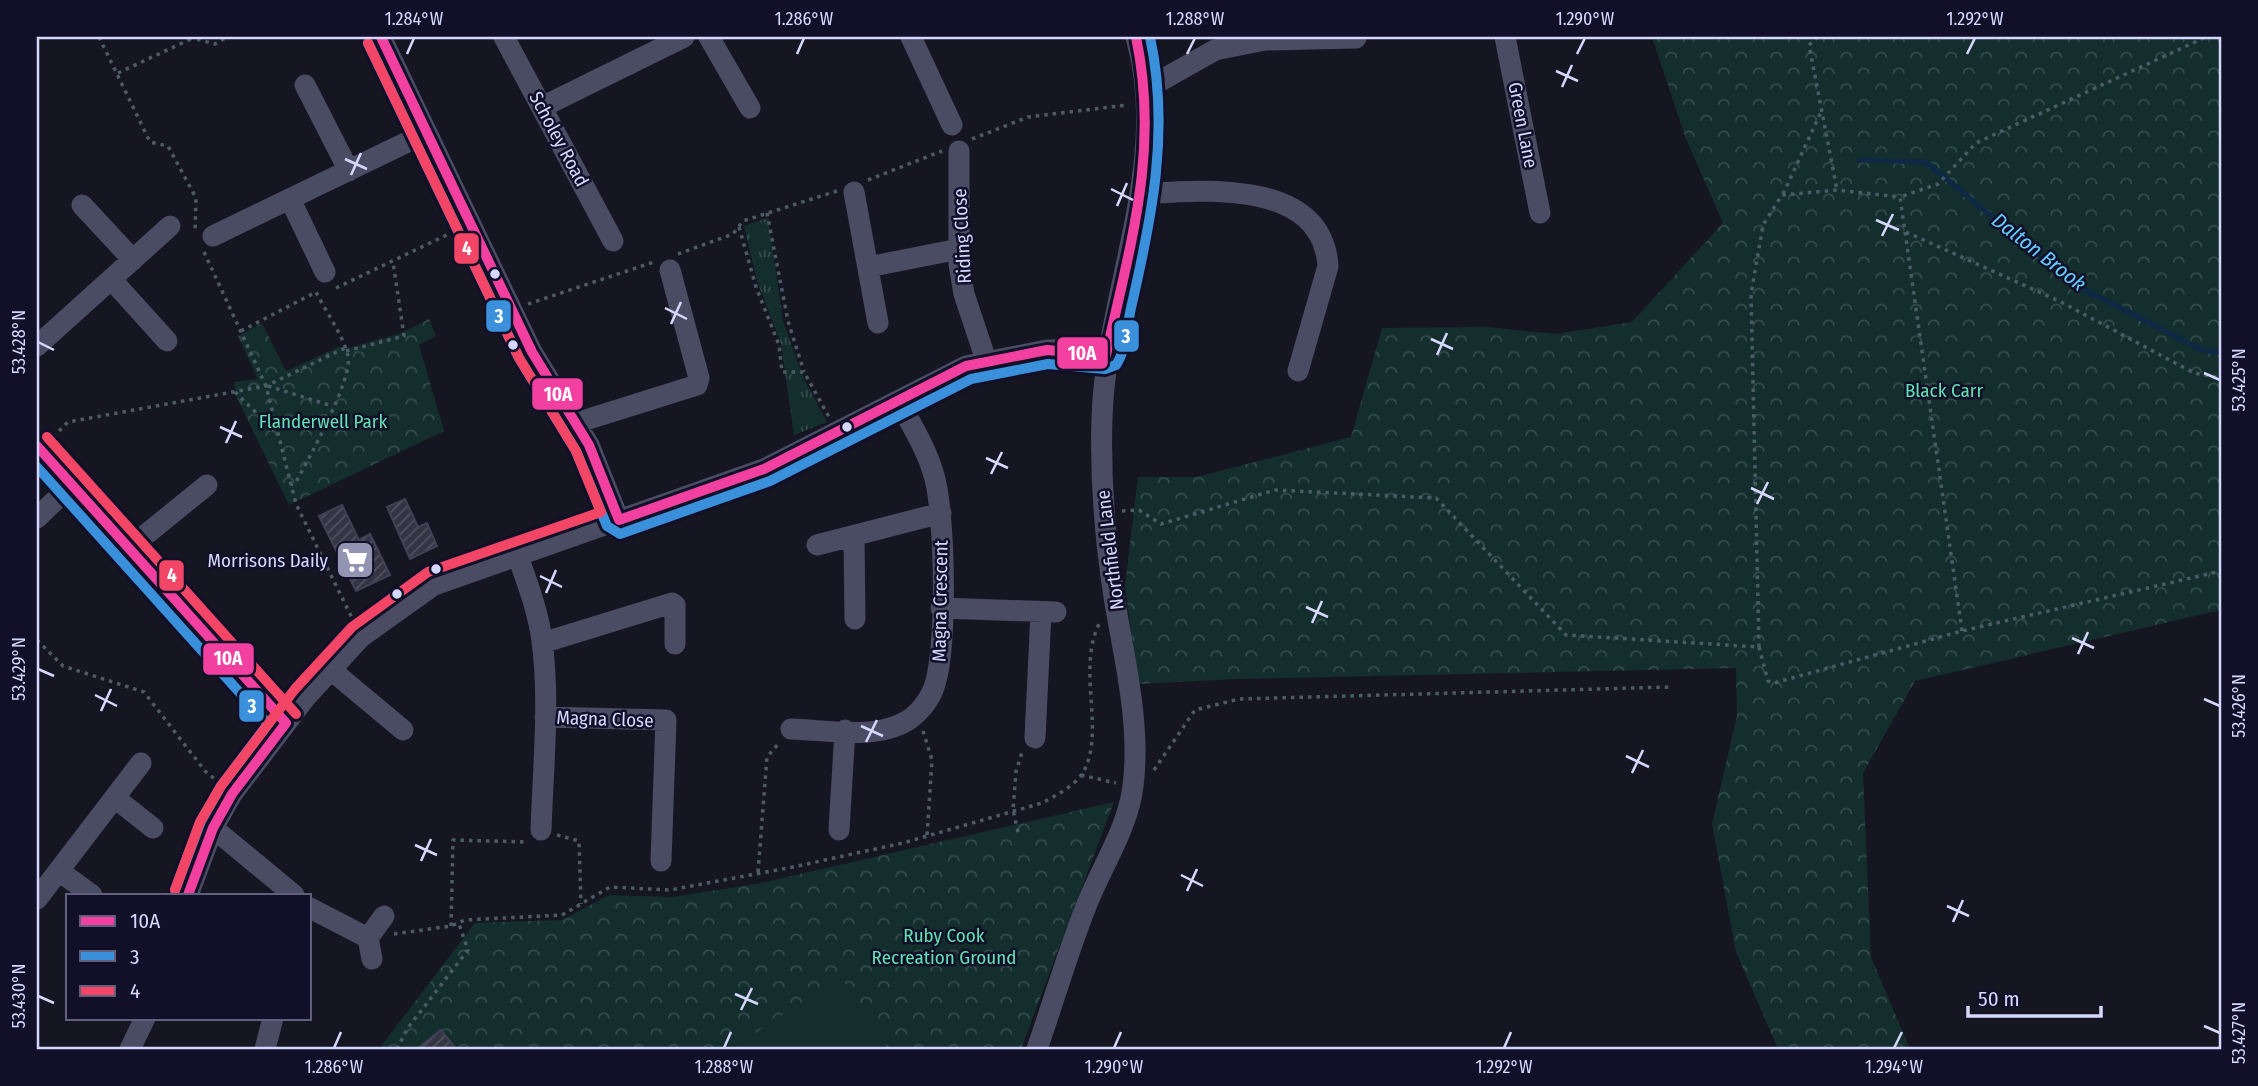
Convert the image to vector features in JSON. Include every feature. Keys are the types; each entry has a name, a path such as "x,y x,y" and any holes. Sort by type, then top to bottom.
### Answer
{"street":[{"path":"381,37 470,224 514,309 532,352 576,423 599,467 619,520"},
{"name":"Scholey Road","path":"505,37 613,241"},
{"path":"542,107 684,37"},
{"path":"709,37 750,108"},
{"path":"911,37 956,142"},
{"name":"Northfield Lane","path":"1037,1049 1084,909 1130,807 1133,786 1131,708 1103,511 1102,417 1106,355 1140,194 1147,140 1147,96 1136,37"},
{"name":"Green Lane","path":"1505,37 1541,212"},
{"path":"1147,96 1215,50 1265,40 1356,38"},
{"path":"305,85 349,171"},
{"path":"205,242 426,132"},
{"name":"Riding Close","path":"956,142 964,294 986,360"},
{"path":"853,188 878,323"},
{"path":"1140,194 1195,190 1261,195 1278,201 1318,232 1327,248 1328,266 1298,371"},
{"path":"290,199 325,272"},
{"path":"82,205 133,260"},
{"path":"37,346 170,226"},
{"path":"868,267 960,249"},
{"path":"576,423 697,385 699,378 666,263"},
{"path":"111,279 167,341"},
{"path":"188,894 213,828 232,794 286,723 330,669 361,637 434,585 756,472 966,366 986,360 1047,351 1076,350 1106,355"},
{"name":"Magna Crescent","path":"791,729 880,731 903,724 917,712 933,690 940,667 941,513 935,479 925,450 899,402"},
{"path":"38,448 286,723"},
{"path":"37,518 71,485"},
{"path":"128,549 207,485"},
{"path":"817,545 941,513"},
{"path":"855,536 855,619"},
{"name":"Magna Close","path":"518,557 530,590 542,643 545,717 541,830"},
{"path":"542,643 672,603 675,605 675,644"},
{"path":"941,608 1049,612 1035,738"},
{"path":"330,669 403,730"},
{"name":"Magna Close","path":"545,717 666,720 661,861"},
{"path":"839,830 845,730"},
{"path":"37,899 141,762"},
{"path":"115,798 153,828"},
{"path":"213,828 293,894"},
{"path":"59,871 92,894"},
{"path":"312,910 370,948 384,916"},
{"path":"130,1049 144,1020"},
{"path":"265,1049 272,1020"}],"path":[{"path":"99,37 150,142 168,146 196,198 193,228 205,242 266,386 296,504 361,637"},
{"path":"118,73 191,37 215,44 227,37"},
{"path":"1818,37 1809,45 1838,190"},
{"path":"1782,195 1838,190 1900,197 1938,184 1976,143 2206,37"},
{"path":"514,309 666,263 733,234 743,221 853,188 956,142 1028,117 1147,96"},
{"path":"1822,111 1782,195 1763,225 1751,293 1759,647 1768,681 1774,683 1962,631 2221,570"},
{"path":"1900,197 1962,631"},
{"path":"767,214 788,321 804,372 837,432"},
{"path":"318,297 470,224"},
{"path":"739,227 756,287 779,345 782,372 804,372"},
{"path":"1905,232 2059,301 2194,373 2221,378"},
{"path":"38,448 68,422 266,386 346,350 404,336 393,261"},
{"path":"241,331 316,292 346,350 348,375 313,450 296,482 291,485"},
{"path":"266,386 332,406"},
{"path":"235,392 278,434"},
{"path":"1103,511 1139,510 1161,524 1275,490 1436,498 1566,635 1759,647"},
{"path":"370,948 459,924 465,920 562,915 610,887 670,890 758,873 927,836 1042,803 1060,794 1081,775 1089,756 1091,722 1088,676 1094,635 1114,594"},
{"path":"37,640 63,666 144,692 205,771 232,794"},
{"path":"1081,775 1143,786 1195,710 1239,699 1670,687"},
{"path":"917,712 932,760 927,836"},
{"path":"758,873 767,757 791,729"},
{"path":"1018,832 1013,810 1016,772 1023,747 1035,738"},
{"path":"451,926 453,841 530,842 541,830 579,841 581,904"},
{"path":"397,1049 407,1029 468,950 459,924"}],"green space":[{"name":"Black Carr","path":"1652,37 2221,37 2221,610 1915,681 1863,773 1871,957 1910,1049 1778,1049 1736,952 1712,824 1737,716 1736,668 1238,679 1138,684 1125,586 1138,477 1196,477 1351,437 1382,328 1486,327 1556,334 1632,322 1723,223 1686,139"},
{"path":"768,218 783,321 803,377 827,422 794,435 781,343 757,281 744,226"},
{"name":"Flanderwell Park","path":"429,319 436,336 419,345 444,431 289,505 237,398 234,382 258,379 238,336 262,323 286,371 339,347 349,348 401,333"},
{"name":"Ruby Cook Recreation Ground","path":"1114,802 1021,1049 379,1049 475,923 562,920 609,895 672,897 756,884"},
{"path":"841,977 888,1049 731,1049"}],"building":[{"path":"405,499 418,527 427,523 437,546 410,559 387,507"},
{"name":"Morrisons Daily","path":"342,505 359,540 370,534 390,575 356,591 319,516"},
{"path":"441,1030 456,1049 417,1049"}],"waterway":[{"name":"Dalton Brook","path":"1860,160 1926,162 2074,284 2202,350 2221,353"}],"transit line":[{"name":"10A","path":"381,37 532,352 589,445 619,520 764,469 966,366 1047,350 1106,355 1132,236 1143,159 1143,79 1136,37"},
{"name":"3","path":"368,43 519,358 576,451 607,526 620,534 770,481 971,379 1048,364 1105,369 1116,365 1126,338 1146,240 1156,173 1158,106 1150,37"},
{"name":"4","path":"175,890 200,822 221,786 295,689 352,627 428,572 601,512 576,451 519,358 368,43"},
{"name":"4","path":"47,437 296,714"},
{"name":"10A","path":"37,446 286,723 232,794 213,828 188,894"},
{"name":"3","path":"37,467 268,724 221,786 201,821 175,890"}],"place":[{"name":"Morrisons Daily","path":"355,560"}]}
